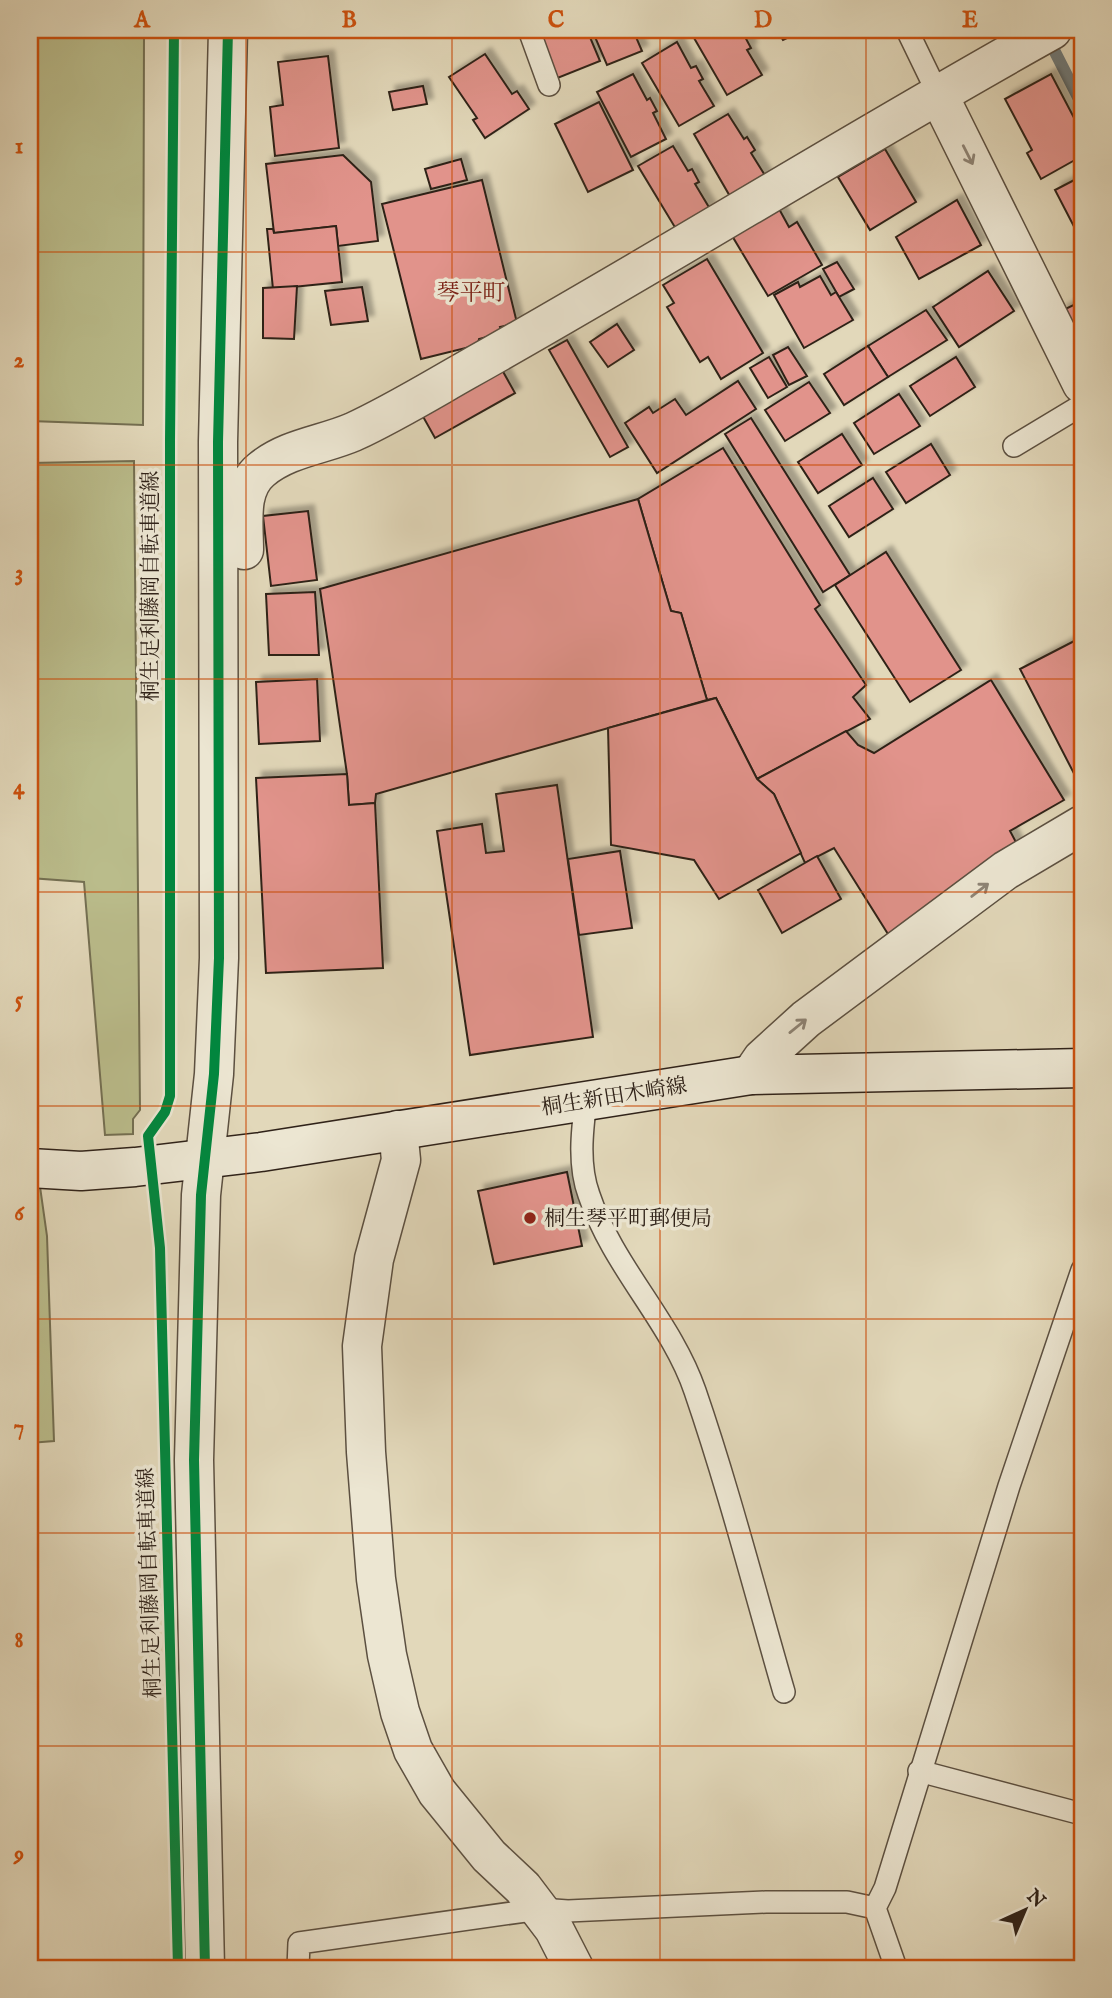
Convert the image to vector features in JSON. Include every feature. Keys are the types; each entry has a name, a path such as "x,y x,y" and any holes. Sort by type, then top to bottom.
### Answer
{"street":[{"path":"205,1968 194,1460 204,1157 214,1074 219,958 218,442 228,30"},
{"path":"217,644 237,625 243,610 244,497 259,471 286,454 352,432 408,404 618,285 938,94 1052,30"},
{"path":"938,94 1082,384"},
{"path":"751,1075 762,1059 806,1019 1006,870 1082,825"},
{"name":"桐生新田木崎線","path":"30,1168 81,1171 142,1167 204,1157 261,1152 751,1075 1082,1068"},
{"path":"398,1130 400,1171 374,1259 362,1346 366,1452 376,1579 387,1655 400,1712 413,1750 437,1793 462,1825 540,1909 554,1929 574,1968"}],"lane":[{"path":"529,30 549,85"},
{"path":"907,30 938,94"},
{"path":"1014,446 1082,405"},
{"path":"586,1100 582,1161 588,1194 628,1275 663,1327 694,1389 785,1692"},
{"path":"895,1968 875,1908 885,1888 1009,1486 1082,1269"},
{"path":"919,1771 1082,1814"},
{"path":"298,1968 299,1942 540,1909 568,1911 766,1902 848,1902 875,1908"}],"green space":[{"path":"30,30 144,30 143,425 30,421"},
{"path":"134,461 140,1110 133,1119 133,1134 105,1135 84,882 30,878 30,463"},
{"path":"30,1116 47,1236 54,1441 30,1443"}],"building":[{"path":"534,30 587,30 600,61 555,79"},
{"path":"592,30 633,30 642,51 607,65"},
{"path":"736,30 740,36 744,35 751,48 747,50 762,75 727,95 690,31"},
{"path":"777,30 804,30 783,40"},
{"path":"677,42 691,68 696,66 703,79 699,81 714,106 679,126 642,63"},
{"path":"485,54 512,94 517,91 529,109 485,138 473,120 477,118 449,77"},
{"path":"328,56 339,148 275,156 270,107 283,105 278,62"},
{"path":"633,74 647,100 650,98 657,111 653,113 666,139 631,157 597,92"},
{"path":"1051,74 1082,133 1082,156 1041,179 1027,153 1032,150 1005,99"},
{"path":"423,86 427,104 393,110 389,92"},
{"path":"599,102 633,170 588,192 555,124"},
{"path":"728,114 744,139 747,137 755,150 751,153 766,177 731,198 694,134"},
{"path":"673,146 688,171 692,169 699,182 695,184 710,209 676,229 638,166"},
{"path":"885,149 916,202 870,230 838,177"},
{"path":"343,155 371,182 378,241 338,246 336,226 274,233 266,164"},
{"path":"461,159 467,180 431,189 425,169"},
{"path":"1082,176 1082,242 1055,190"},
{"path":"482,180 517,323 500,327 502,333 479,339 478,345 421,359 382,204"},
{"path":"957,200 981,245 919,279 896,237"},
{"path":"778,207 789,227 797,222 822,265 768,296 731,234"},
{"path":"336,226 342,282 273,289 267,229 273,229 274,233"},
{"path":"707,259 763,353 721,379 708,357 700,362 667,307 674,303 663,285"},
{"path":"837,262 854,289 839,297 823,269"},
{"path":"988,271 1014,311 959,347 933,307"},
{"path":"820,276 831,295 836,292 853,320 804,348 774,295 798,282 800,287"},
{"path":"297,286 294,339 263,338 263,288"},
{"path":"362,287 368,321 331,325 325,291"},
{"path":"1082,301 1082,352 1061,311"},
{"path":"926,310 947,340 888,377 868,346"},
{"path":"617,324 634,350 608,367 590,342"},
{"path":"567,340 628,447 610,457 549,350"},
{"path":"868,346 888,377 844,405 824,374"},
{"path":"788,347 807,376 789,385 773,355"},
{"path":"769,357 787,387 768,398 750,368"},
{"path":"956,357 975,387 930,416 910,386"},
{"path":"501,368 515,393 435,438 421,413"},
{"path":"738,381 756,409 657,473 625,423 649,407 653,413 675,399 686,415"},
{"path":"809,382 830,413 785,441 765,410"},
{"path":"899,394 920,426 874,454 854,423"},
{"path":"751,418 850,575 823,592 725,434"},
{"path":"842,434 862,465 818,493 798,462"},
{"path":"931,444 950,475 906,503 886,472"},
{"path":"723,448 820,605 815,609 866,685 853,697 870,719 757,779 716,698 707,700 681,613 671,611 638,499"},
{"path":"873,478 893,509 849,537 829,506"},
{"path":"638,499 671,611 681,613 707,700 376,794 375,803 349,805 347,774 320,589"},
{"path":"308,511 317,580 271,586 263,516"},
{"path":"886,552 961,670 910,702 835,585"},
{"path":"315,592 319,655 269,655 266,594"},
{"path":"1082,637 1082,789 1020,669"},
{"path":"317,679 320,741 259,744 256,682"},
{"path":"991,680 1064,800 1010,831 1018,846 893,942 834,848 805,863 774,794 757,779 846,731 858,745 874,753"},
{"path":"716,698 757,779 774,794 801,853 719,899 694,860 611,845 608,728"},
{"path":"347,774 349,805 375,803 383,968 266,973 256,778"},
{"path":"557,785 593,1037 470,1055 437,831 482,824 486,853 504,851 496,794"},
{"path":"620,851 632,928 579,935 568,859"},
{"path":"817,856 841,899 782,933 758,890"},
{"name":"桐生琴平町郵便局","path":"567,1172 582,1246 494,1264 478,1191"}],"waterway":[{"path":"1054,50 1082,105"}],"cycle path":[{"name":"桐生足利藤岡自転車道線","path":"174,30 170,441 170,1096 165,1112 148,1136 160,1248 178,1968"},
{"path":"205,1968 194,1460 201,1195 214,1074 219,958 218,442 228,30"}],"place":[{"name":"桐生琴平町郵便局","path":"530,1218"}],"district":[{"name":"琴平町","path":"471,292"}]}
